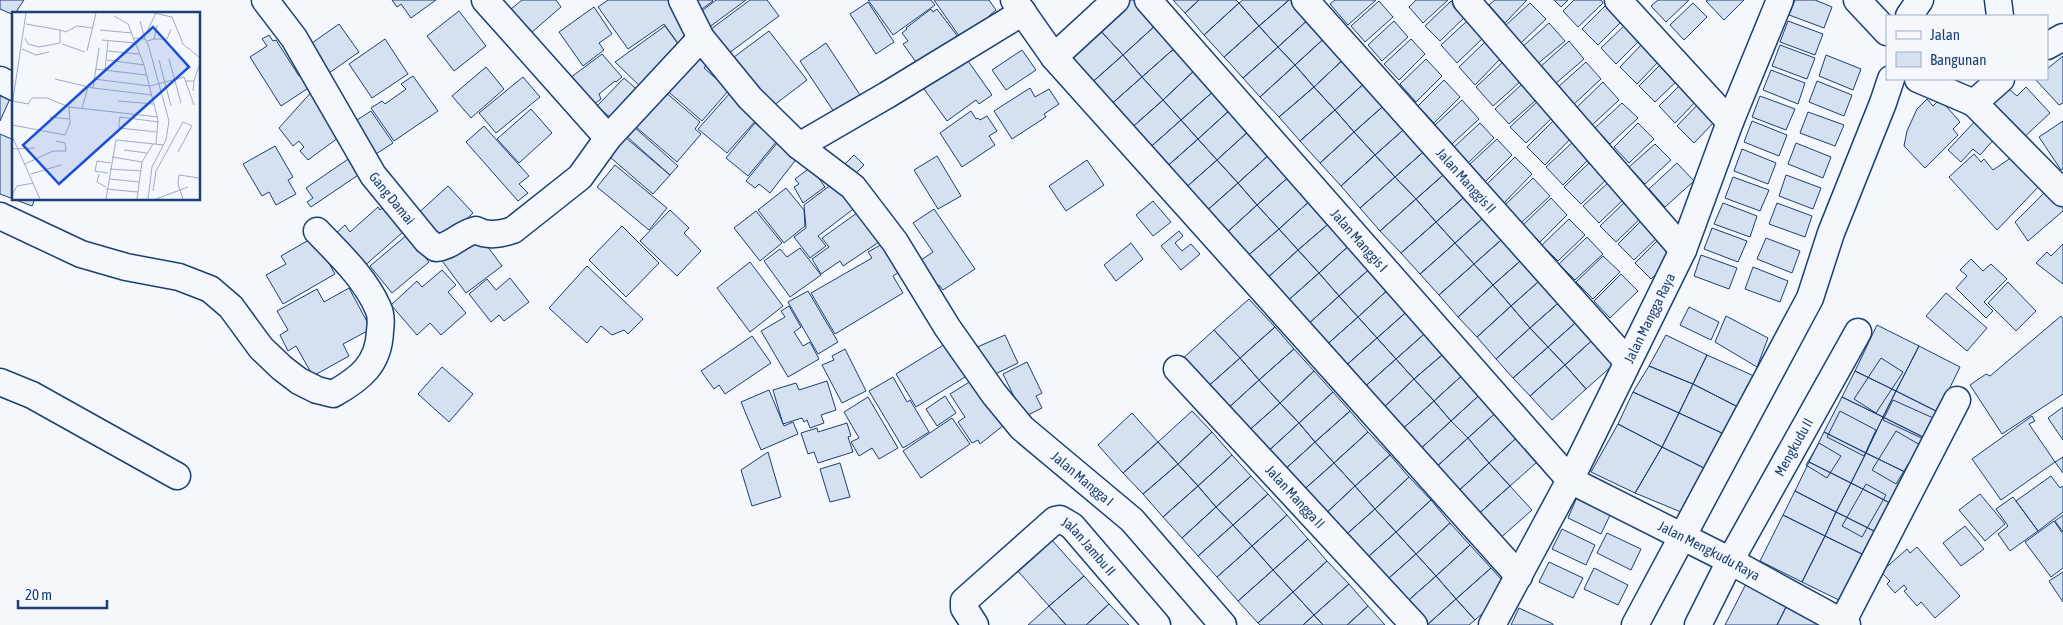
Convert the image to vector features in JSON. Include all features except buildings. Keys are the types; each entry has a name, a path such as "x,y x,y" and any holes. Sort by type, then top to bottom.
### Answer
{"street":[{"name":"Gang Damai","path":"265,0 294,38 373,175 427,241 436,248 444,248 469,232 476,230 482,234 502,234 513,230 580,177 608,138"},
{"path":"485,0 608,138 701,38"},
{"name":"Jalan Mangga I","path":"682,0 701,38 750,98 799,146 853,187 895,242 947,328 994,394 1022,428 1132,520 1223,625"},
{"path":"1054,57 1116,0"},
{"name":"Jalan Manggis I","path":"1148,0 1570,480"},
{"name":"Jalan Manggis II","path":"1305,0 1627,361"},
{"path":"1466,0 1683,250"},
{"path":"1618,0 1730,122"},
{"name":"Jalan Mangga Raya","path":"1492,625 1570,480 1683,250 1730,122 1780,0"},
{"path":"1857,0 1886,31"},
{"path":"1910,15 1920,0"},
{"path":"1998,0 2000,15"},
{"path":"799,146 887,95 1018,6 1054,57 1519,576"},
{"path":"2048,45 2063,37"},
{"path":"0,80 12,86"},
{"path":"1634,625 1685,538 1810,298 1830,233 1884,103 1891,80"},
{"path":"1920,80 1974,103 2063,193"},
{"path":"1974,103 2000,80"},
{"path":"0,216 81,254 126,267 179,277 210,289 232,307 261,348 282,368 299,381 317,390 333,394 355,382 368,368 380,345 380,310 350,266 317,230"},
{"name":"Mengkudu II","path":"1698,625 1728,559 1858,332"},
{"name":"Jalan Mangga II","path":"1177,369 1414,625"},
{"path":"0,382 32,395 177,476"},
{"path":"1843,624 1957,400"},
{"name":"Jalan Mengkudu Raya","path":"1570,480 1728,559 1843,624"},
{"name":"Jalan Jambu II","path":"976,625 964,608 964,600 1054,520 1060,519 1072,526 1157,625"}]}
